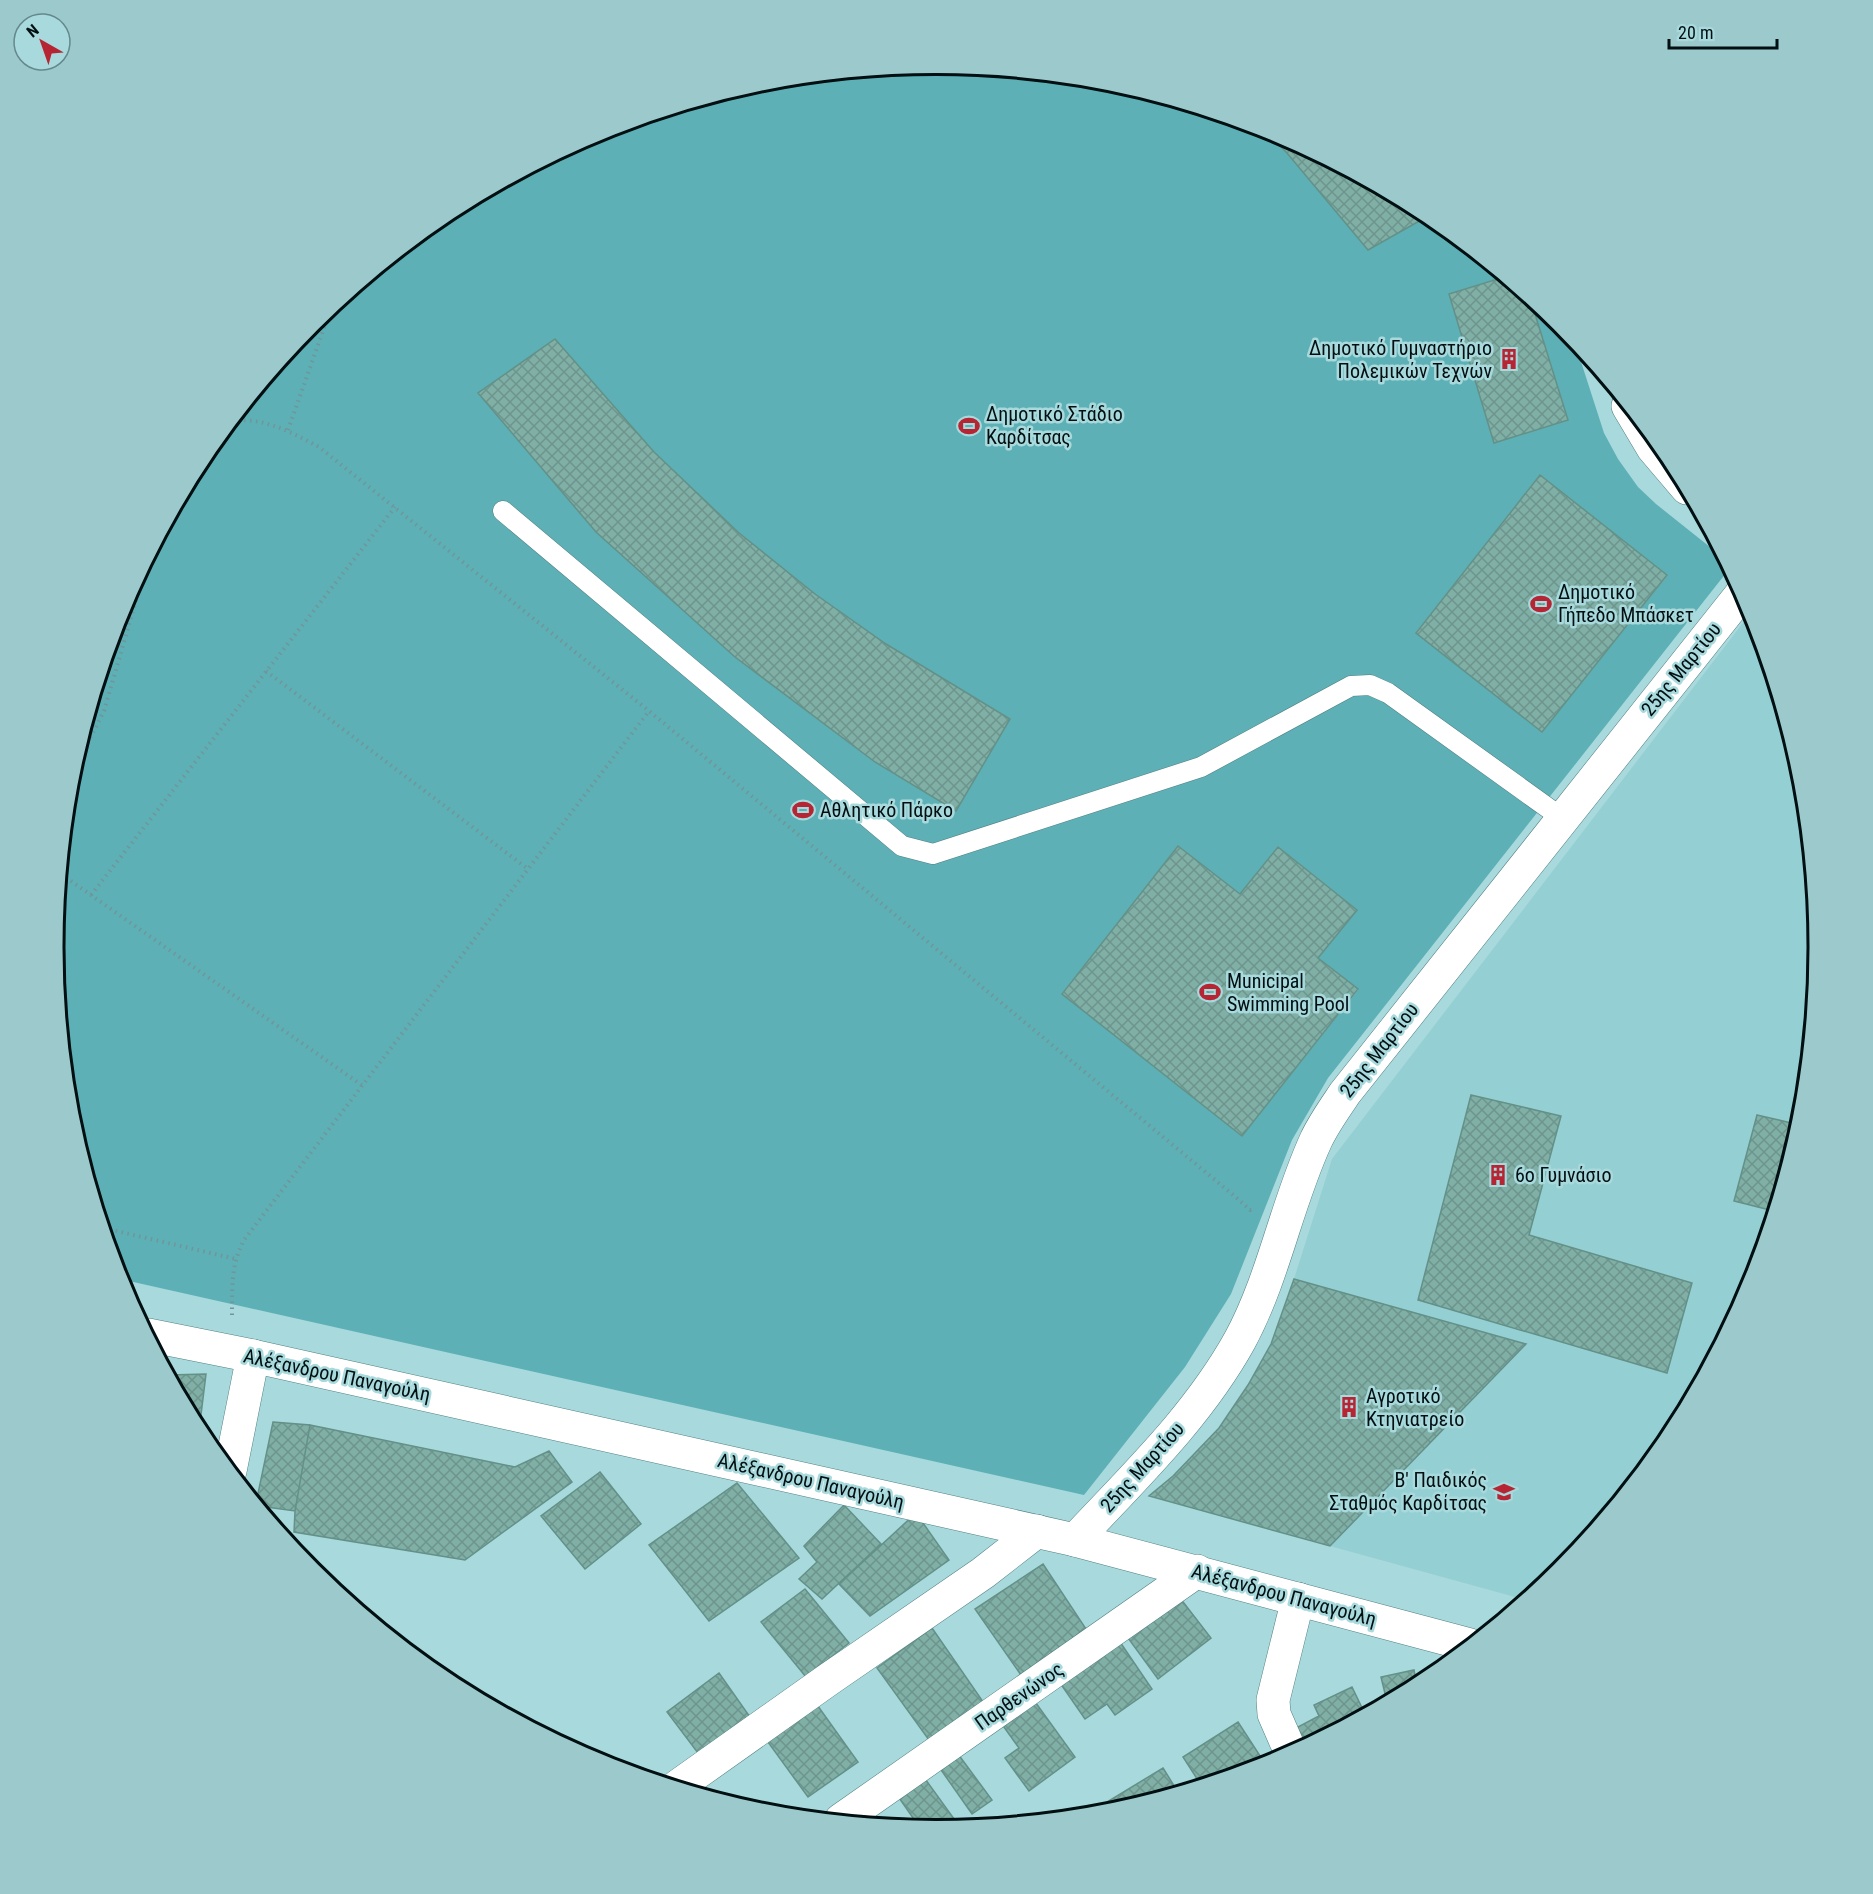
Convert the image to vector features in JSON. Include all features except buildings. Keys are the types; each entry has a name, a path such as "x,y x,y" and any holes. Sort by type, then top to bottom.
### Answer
{"street":[{"name":"25ης Μαρτίου","path":"1075,1540 1208,1392 1240,1339 1261,1296 1316,1139 1355,1079 1736,600"},
{"name":"Αλέξανδρου Παναγούλη","path":"156,1337 253,1356 1075,1540 1197,1571 1457,1646"},
{"path":"232,1460 253,1356"},
{"path":"685,1781 983,1573 1036,1531"},
{"name":"Παρθενώνος","path":"849,1814 1197,1571"},
{"path":"1288,1745 1274,1714 1273,1700 1298,1599"}],"lane":[{"path":"502,511 902,846 933,854 1201,767 1351,686 1370,685 1388,693 1562,818"}],"path":[{"path":"288,430 325,326"},
{"path":"241,421 266,422 288,430 319,447 649,711 1250,1210"},
{"path":"91,895 395,507"},
{"path":"90,738 104,711 135,604"},
{"path":"266,671 528,869"},
{"path":"232,1316 232,1280 236,1259 244,1240 649,711"},
{"path":"67,878 363,1086"},
{"path":"112,1230 236,1259"}],"shaded area":[{"name":"Αθλητικό Πάρκο","path":"936,75 1050,82 1107,92 1217,121 1270,141 1322,165 1373,192 1421,222 1497,279 1449,294 1494,442 1567,420 1534,313 1580,359 1604,433 1618,459 1638,487 1713,549 1725,574 1328,1078 1292,1140 1231,1294 1185,1367 1084,1495 131,1282 94,1173 81,1117 66,1004 64,947 66,890 72,833 81,777 94,721 111,667 154,561 181,511 211,463 281,372 320,330 406,255 452,222 551,165 603,141 656,121 711,105 823,82 879,77","holes":["1540,476 1667,576 1542,732 1416,633","1178,846 1240,894 1278,847 1356,910 1318,958 1358,990 1242,1136 1062,994"]},
{"path":"1745,620 1779,721 1792,777 1807,890 1807,1004 1792,1117 1779,1173 1742,1281 1719,1333 1692,1383 1662,1431 1628,1478 1553,1564 1517,1597 1330,1546 1525,1345 1294,1279 1332,1159"}],"place":[{"name":"Δημοτικό Γυμναστήριο Πολεμικών Τεχνών","path":"1509,359"},
{"name":"Δημοτικό Στάδιο Καρδίτσας","path":"969,426"},
{"name":"Δημοτικό Γήπεδο Μπάσκετ","path":"1541,604"},
{"name":"Αθλητικό Πάρκο","path":"803,810"},
{"name":"Municipal Swimming Pool","path":"1210,992"},
{"name":"6ο Γυμνάσιο","path":"1498,1175"},
{"name":"Αγροτικό Κτηνιατρείο","path":"1349,1407"},
{"name":"Β' Παιδικός Σταθμός Καρδίτσας","path":"1504,1492"}]}
